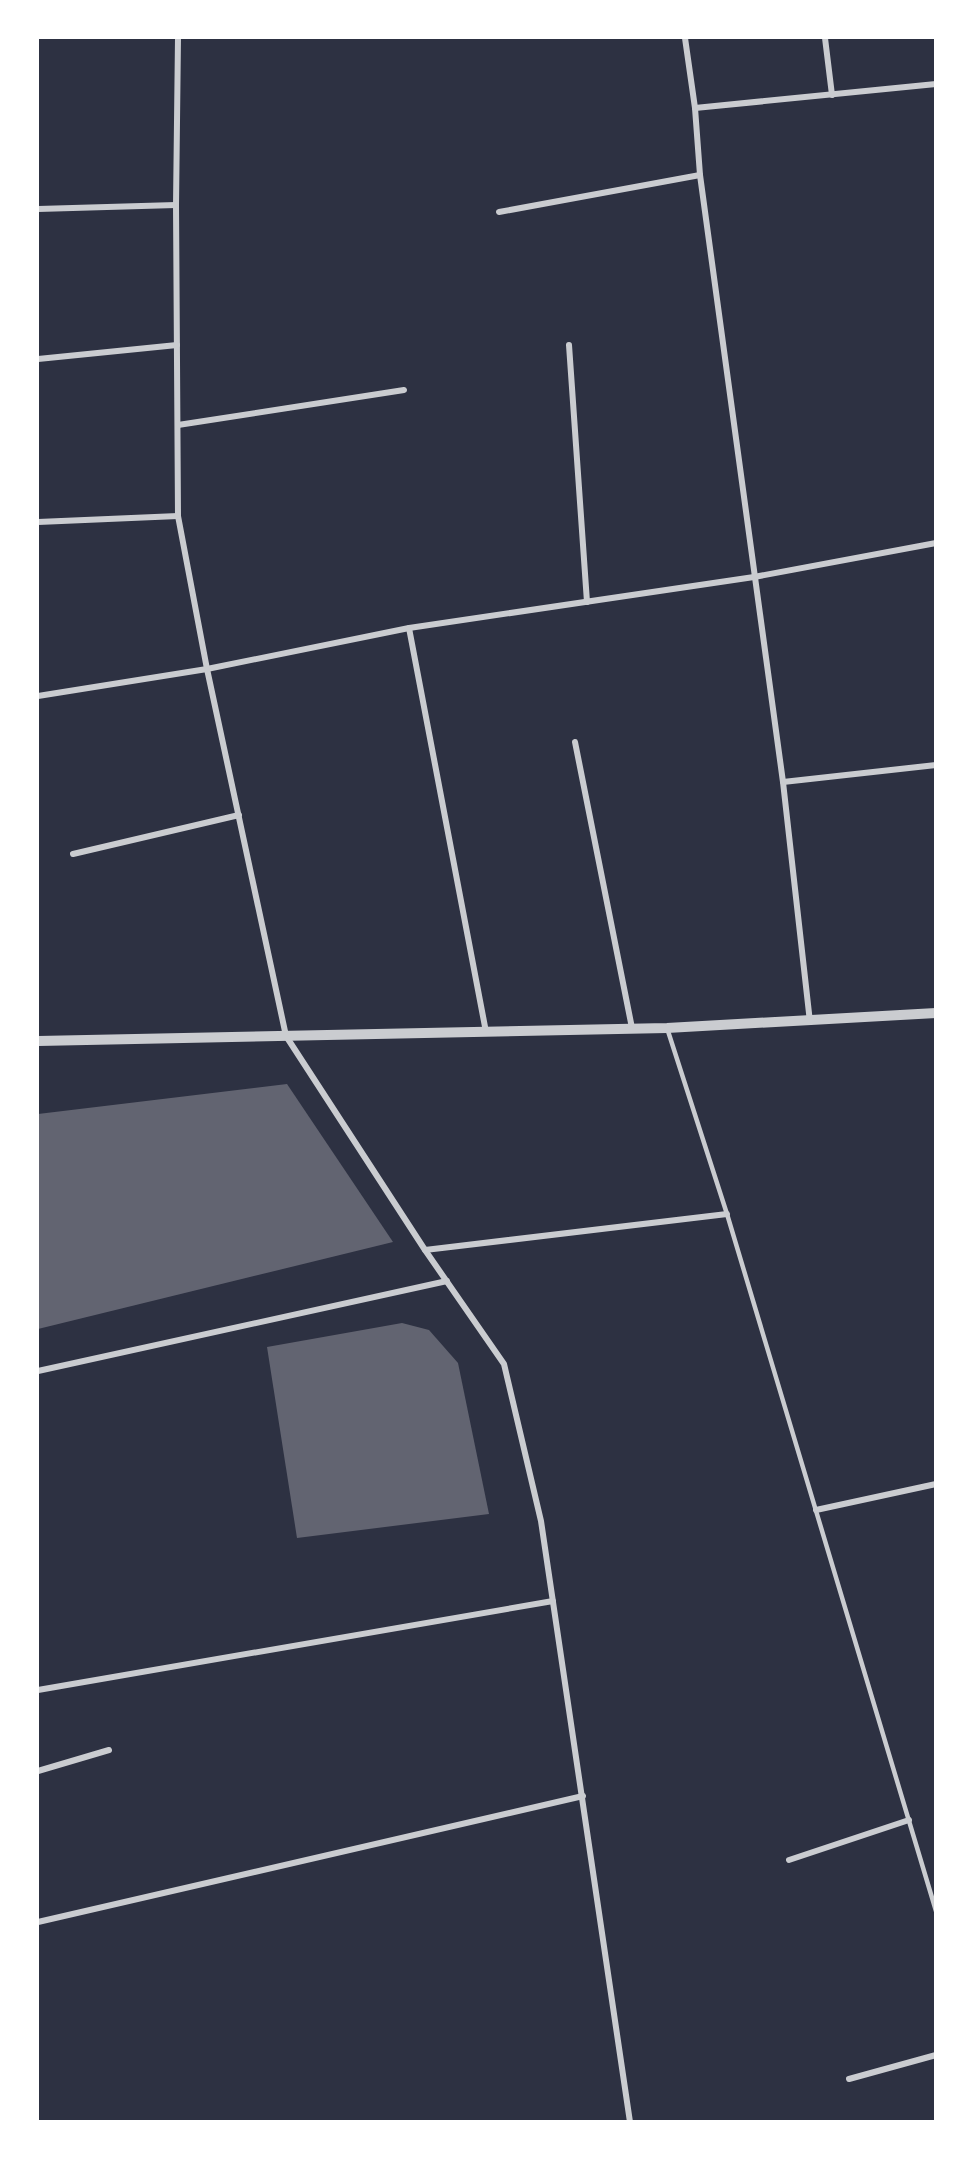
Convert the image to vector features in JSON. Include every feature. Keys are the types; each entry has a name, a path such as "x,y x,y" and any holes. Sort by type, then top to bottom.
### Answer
{"street":[{"path":"178,38 176,205 178,516 207,669 286,1036 425,1250 504,1364 541,1521 630,2121"},
{"path":"685,38 695,108 700,175 783,782 810,1022"},
{"path":"825,38 832,95"},
{"path":"695,108 936,84"},
{"path":"499,212 700,175"},
{"path":"38,209 176,205"},
{"path":"38,358 177,345"},
{"path":"569,345 587,602"},
{"path":"178,425 404,390"},
{"path":"38,522 178,516"},
{"path":"38,696 207,669 409,628 754,577 936,543"},
{"path":"409,628 486,1032"},
{"path":"575,742 632,1028"},
{"path":"783,782 936,765"},
{"path":"73,854 239,815"},
{"path":"38,1041 667,1028 810,1022 936,1013"},
{"path":"425,1250 727,1214"},
{"path":"38,1371 447,1281"},
{"path":"816,1510 936,1484"},
{"path":"38,1690 553,1601"},
{"path":"38,1771 109,1750"},
{"path":"38,1922 583,1796"},
{"path":"789,1860 909,1820"},
{"path":"849,2079 936,2055"}],"lane":[{"path":"667,1028 727,1214 936,1911"}],"building":[{"path":"287,1084 393,1242 38,1329 38,1114"},
{"path":"402,1323 429,1330 458,1363 489,1514 297,1538 267,1347"}]}
